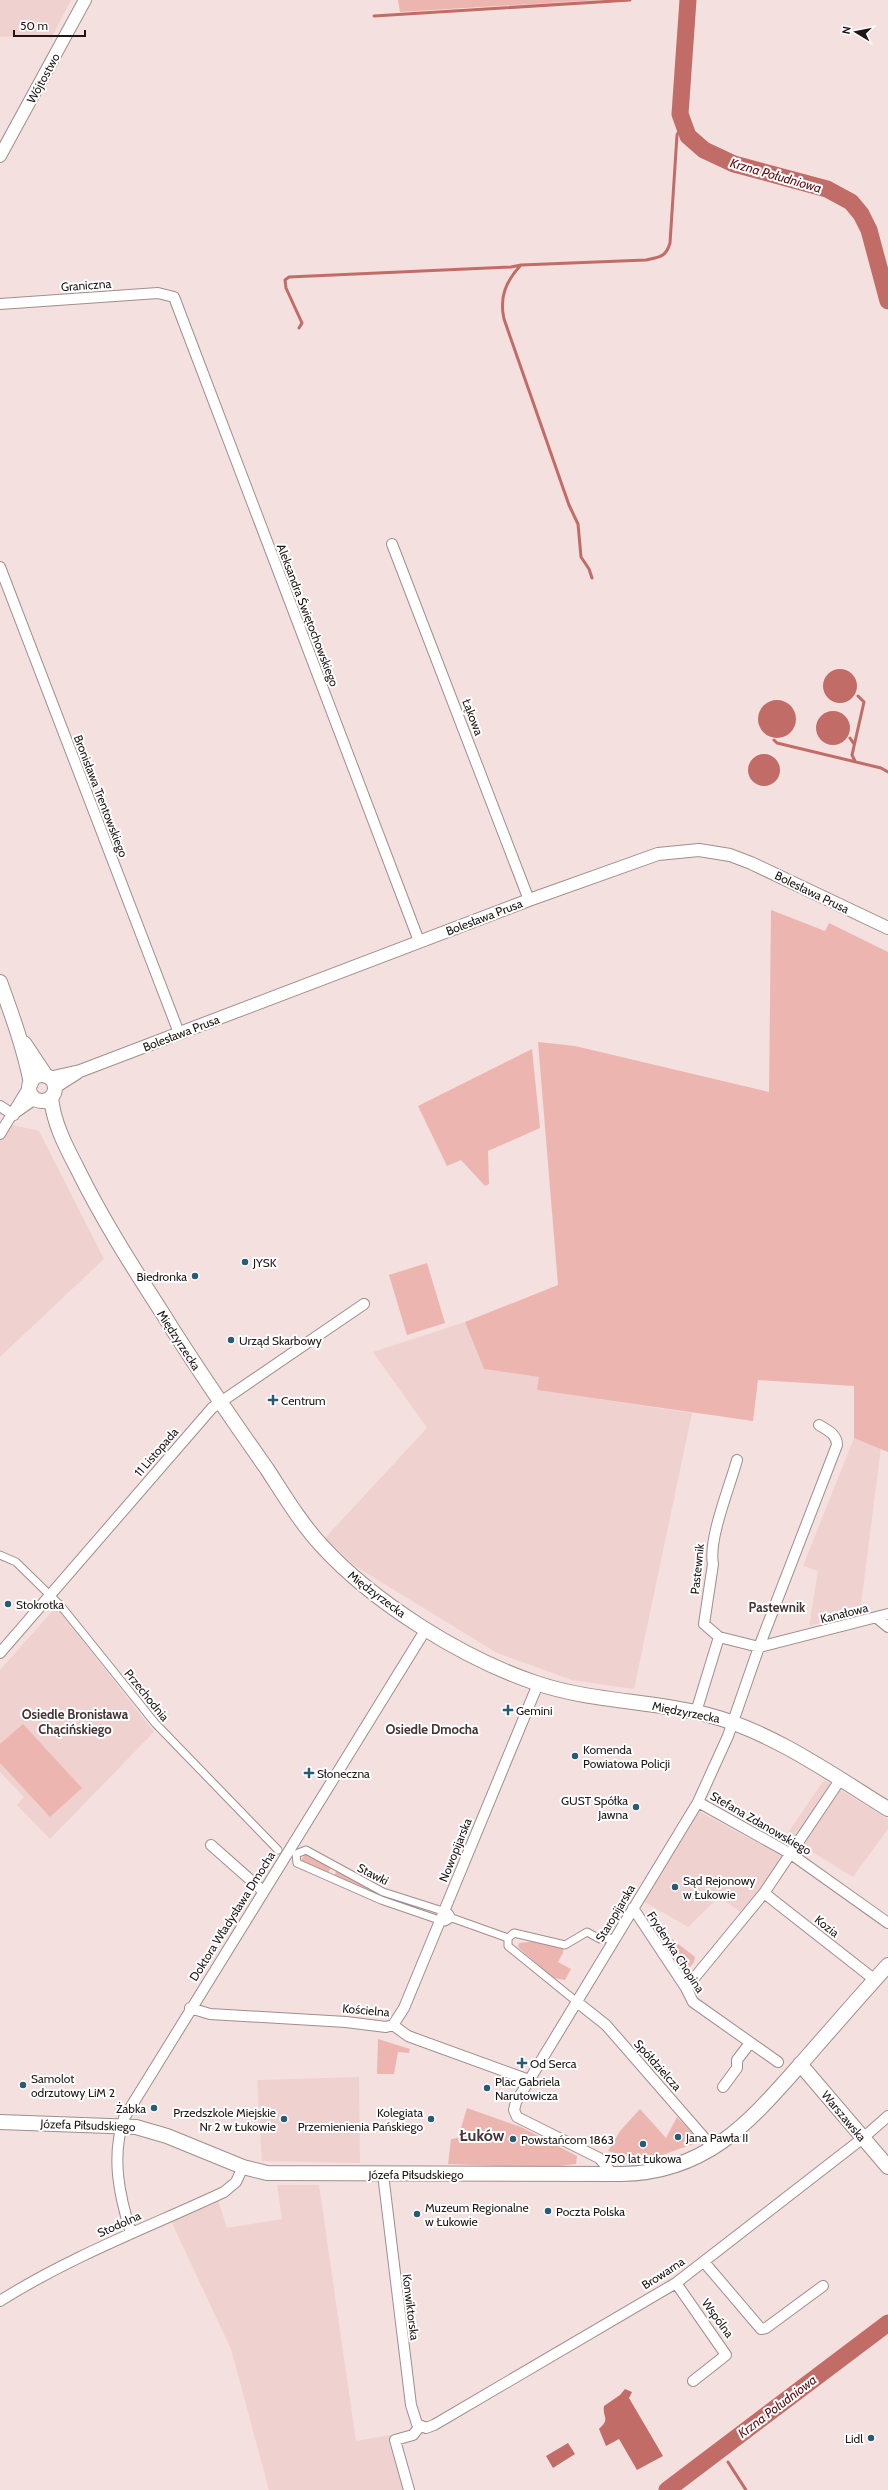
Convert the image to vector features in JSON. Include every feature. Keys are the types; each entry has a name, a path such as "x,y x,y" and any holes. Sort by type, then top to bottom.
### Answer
{"main road":[{"name":"Międzyrzecka","path":"0,982 21,1040 61,1134 111,1233 220,1402 320,1544 366,1586 426,1629 480,1660 538,1684 596,1698 696,1712 733,1722 767,1738 888,1809"},
{"name":"Józefa Piłsudskiego","path":"0,2122 121,2125 155,2132 243,2167 267,2173 644,2173 666,2169 714,2149 745,2125 888,1965"},
{"name":"Warszawska","path":"800,2064 888,2167"}],"street":[{"name":"Wójtostwo","path":"0,156 85,0"},
{"name":"Graniczna","path":"0,304 158,293 174,297"},
{"name":"Aleksandra Świętochowskiego","path":"174,297 419,941"},
{"name":"Łąkowa","path":"392,544 529,900"},
{"name":"Bronisława Trentowskiego","path":"0,568 179,1033"},
{"name":"Bolesława Prusa","path":"42,1088 80,1071 419,941 658,854 699,850 730,855 888,928"},
{"path":"0,1134 14,1114 42,1088"},
{"path":"0,1106 14,1114"},
{"name":"11 Listopada","path":"0,1653 207,1414 220,1402 364,1304"},
{"path":"733,1722 759,1646 837,1445 837,1440 831,1432 820,1425"},
{"name":"Pastewnik","path":"718,1637 704,1624 713,1564 711,1554 737,1460"},
{"name":"Przechodnia","path":"0,1555 16,1562 50,1596 155,1723 287,1852"},
{"name":"Kanałowa","path":"759,1646 877,1618 888,1614"},
{"path":"877,1618 888,1627"},
{"name":"Doktora Władysława Dmocha","path":"131,2233 116,2172 121,2125 190,2008 426,1629"},
{"path":"696,1712 718,1637 759,1646"},
{"name":"Nowopijarska","path":"393,2026 404,2008 538,1684"},
{"name":"Staropijarska","path":"608,2174 608,2168 598,2158 517,2117 515,2113 516,2102 698,1802 733,1722"},
{"path":"686,1988 764,1893 792,1854 840,1780"},
{"name":"Stefana Zdanowskiego","path":"698,1802 792,1854 888,1924"},
{"path":"211,1845 263,1890"},
{"name":"Stawki","path":"287,1852 306,1850 382,1892 442,1916"},
{"name":"Stawki","path":"287,1852 298,1862 379,1899 442,1916"},
{"path":"379,1899 382,1892"},
{"name":"Kozia","path":"764,1893 875,1980"},
{"name":"Fryderyka Chopina","path":"633,1908 686,1988 689,1996 697,2006 778,2062"},
{"path":"442,1916 445,1922 452,1918 508,1938"},
{"path":"508,1938 514,1934 565,1944 587,1932 600,1939 615,1938"},
{"path":"508,1938 508,1946 577,2002"},
{"name":"Spółdzielcza","path":"577,2002 606,2025 714,2149"},
{"name":"Kościelna","path":"190,2008 210,2014 393,2026 408,2036 529,2080"},
{"path":"724,2087 737,2068 737,2060 750,2043"},
{"name":"Browarna","path":"420,2426 434,2425 676,2283 863,2138 888,2116"},
{"name":"Stodolna","path":"0,2301 56,2268 224,2192 236,2182 243,2167"},
{"name":"Konwiktorska","path":"383,2174 411,2405 414,2419 420,2426"},
{"path":"704,2262 761,2328 766,2328 823,2286"},
{"name":"Wspólna","path":"676,2283 726,2355 693,2381"},
{"path":"409,2490 395,2440 413,2435 420,2426"}],"shaded area":[{"path":"0,0 71,0 51,39 45,35 0,37"},
{"path":"398,0 599,0 400,12"},
{"path":"843,669 850,671 855,676 857,686 855,696 850,701 837,703 830,701 825,696 823,683 825,676 830,671"},
{"path":"773,700 781,700 791,705 795,712 795,726 791,733 781,738 773,738 763,733 761,730 758,723 758,715 763,705 766,703"},
{"path":"836,711 843,713 848,718 850,728 848,738 843,743 830,745 823,743 818,738 816,725 818,718 823,713"},
{"path":"761,754 767,754 777,761 780,770 779,776 773,783 767,786 761,786 751,779 748,773 748,767 755,757"},
{"path":"771,910 825,931 829,923 888,952 888,1452 854,1438 854,1386 758,1380 753,1421 537,1390 539,1377 484,1369 465,1322 558,1285 538,1042 575,1046 769,1092"},
{"path":"532,1049 540,1128 488,1151 489,1184 485,1186 461,1160 447,1166 418,1106"},
{"path":"0,1122 39,1131 104,1259 0,1357"},
{"path":"427,1263 445,1323 407,1335 389,1275"},
{"path":"465,1322 484,1369 539,1377 538,1390 692,1413 634,1689 572,1680 497,1653 355,1566 325,1538 427,1428 373,1352"},
{"path":"854,1438 881,1448 860,1612 809,1626 818,1571 803,1566"},
{"path":"55,1608 58,1609 154,1732 50,1839 17,1805 24,1797 0,1772 0,1670"},
{"path":"23,1724 82,1788 50,1817 0,1763 0,1744"},
{"path":"824,1780 888,1819 888,1829 853,1877 788,1837 789,1831"},
{"path":"697,1810 783,1857 742,1913 719,1897 688,1927 641,1900"},
{"path":"306,1852 331,1867 328,1873 301,1861"},
{"path":"337,1870 378,1893 377,1895 334,1876"},
{"path":"659,1931 663,1932 695,1957 694,1962 687,1971 682,1968"},
{"path":"540,1941 563,1946 563,1953 558,1962 571,1969 565,1980 553,1978 518,1947 519,1943"},
{"path":"378,2039 410,2049 409,2053 398,2052 394,2074 377,2074"},
{"path":"359,2077 360,2163 262,2161 257,2080"},
{"path":"467,2108 521,2127 577,2156 576,2164 544,2168 448,2164 451,2139 458,2138"},
{"path":"640,2109 666,2138 677,2117 697,2138 696,2143 645,2161 608,2151 620,2131"},
{"path":"277,2185 319,2185 356,2441 390,2435 405,2490 269,2490 231,2349 171,2221 218,2200 227,2228 282,2219"},
{"path":"625,2389 632,2392 629,2398 663,2456 637,2470 619,2439 606,2446 599,2429 605,2422 604,2406 620,2395"},
{"path":"568,2443 575,2454 553,2468 546,2456"}],"waterway":[{"path":"374,16 630,0"},
{"name":"Krzna Południowa","path":"688,0 680,114 688,136 704,150 734,164 827,189 851,202 861,214 869,230 888,301"},
{"path":"299,328 302,323 286,288 285,280 289,277 646,260 662,256 667,251 670,243 677,135 682,124"},
{"path":"521,265 511,277 503,296 502,304 504,319 569,505 578,524 581,557 589,569 592,578"},
{"path":"855,761 852,755 864,702 858,696"},
{"path":"850,738 854,744"},
{"path":"774,740 777,743 881,768 888,772"},
{"name":"Krzna Południowa","path":"667,2490 888,2323"},
{"path":"728,2462 746,2490"}],"place":[{"name":"JYSK","path":"245,1262"},
{"name":"Biedronka","path":"195,1276"},
{"name":"Urząd Skarbowy","path":"231,1340"},
{"name":"Centrum","path":"273,1400"},
{"name":"Stokrotka","path":"8,1604"},
{"name":"Gemini","path":"508,1710"},
{"name":"Komenda Powiatowa Policji","path":"575,1756"},
{"name":"Słoneczna","path":"309,1773"},
{"name":"GUST Spółka Jawna","path":"636,1807"},
{"name":"Sąd Rejonowy w Łukowie","path":"675,1887"},
{"name":"Od Serca","path":"522,2063"},
{"name":"Samolot odrzutowy LiM 2","path":"23,2085"},
{"name":"Plac Gabriela Narutowicza","path":"487,2088"},
{"name":"Żabka","path":"154,2108"},
{"name":"Przedszkole Miejskie Nr 2 w Łukowie","path":"284,2119"},
{"name":"Kolegiata Przemienienia Pańskiego","path":"431,2119"},
{"name":"Jana Pawła II","path":"678,2137"},
{"name":"Powstańcom 1863","path":"513,2139"},
{"name":"750 lat Łukowa","path":"643,2144"},
{"name":"Poczta Polska","path":"548,2211"},
{"name":"Muzeum Regionalne w Łukowie","path":"417,2214"},
{"name":"Lidl","path":"871,2438"}],"district":[{"name":"Pastewnik","path":"777,1607"},
{"name":"Osiedle Bronisława Chącińskiego","path":"75,1722"},
{"name":"Osiedle Dmocha","path":"432,1729"},
{"name":"Łuków","path":"482,2135"}]}
